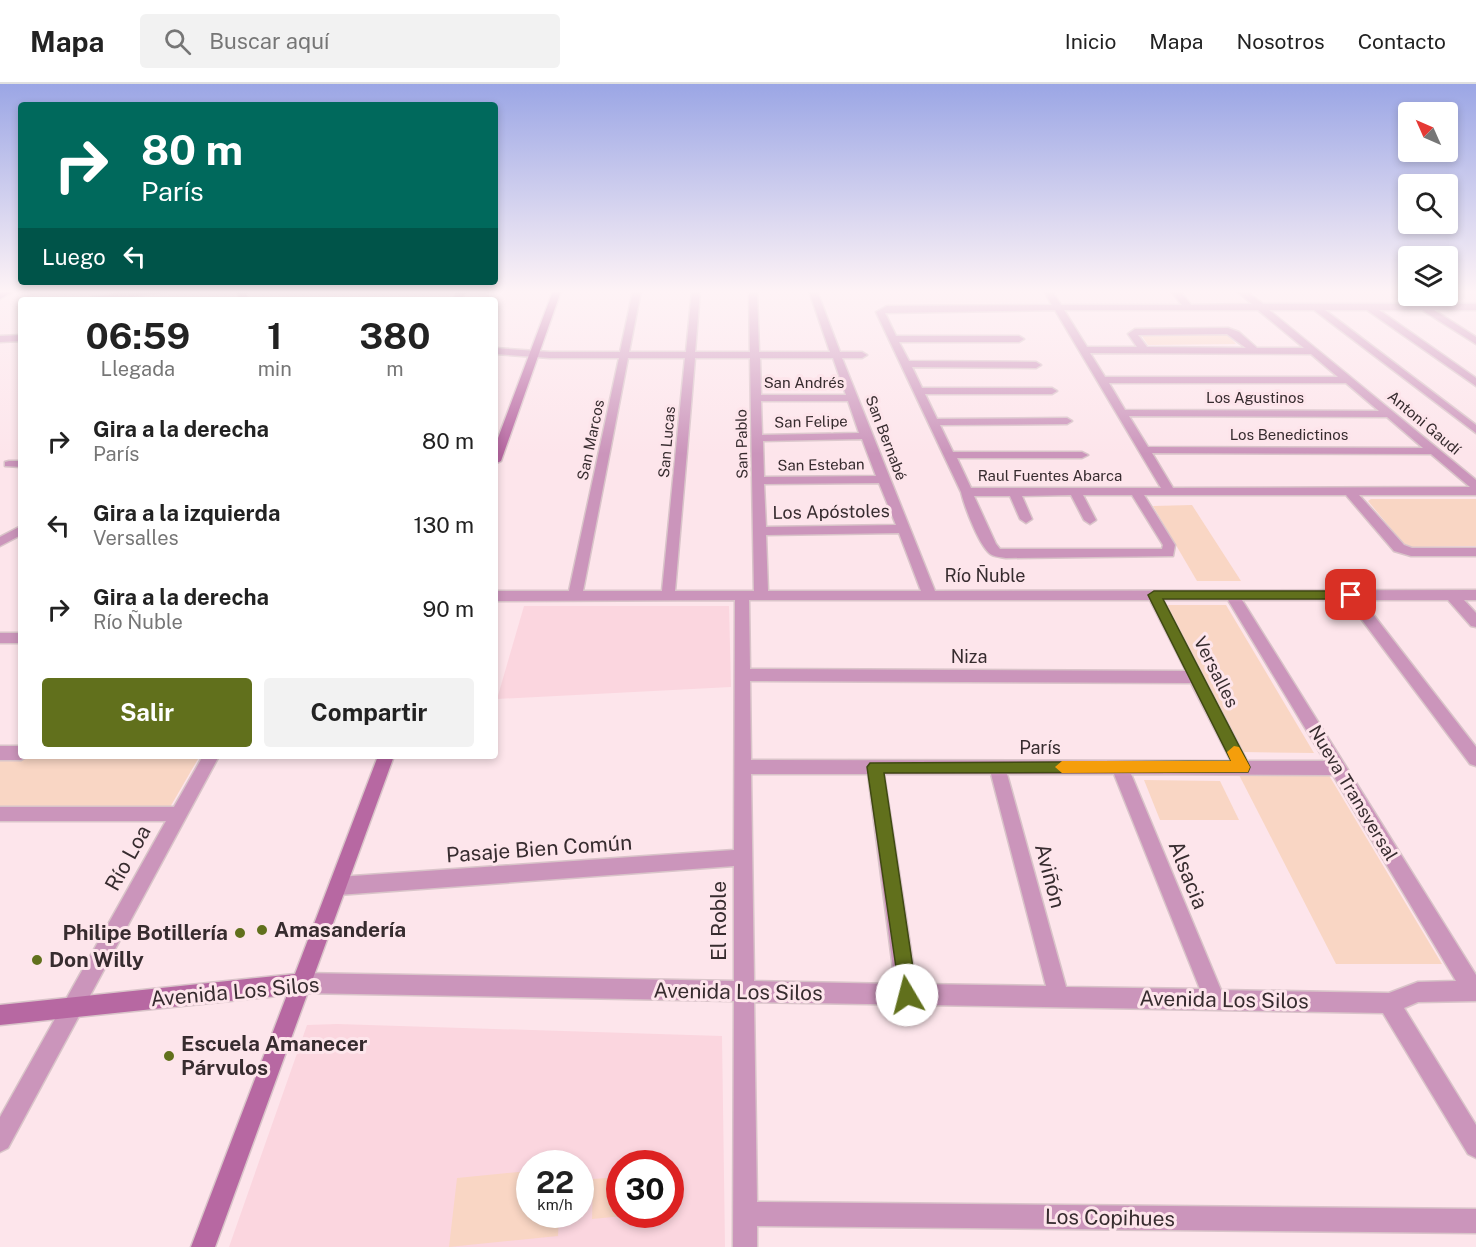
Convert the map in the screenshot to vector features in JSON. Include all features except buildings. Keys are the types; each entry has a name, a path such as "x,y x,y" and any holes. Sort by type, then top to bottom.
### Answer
{"main road":[{"path":"498,453 538,345"},
{"path":"203,1247 385,759"},
{"name":"Avenida Los Silos","path":"0,1016 302,983"}],"street":[{"name":"San Marcos","path":"575,596 626,345"},
{"name":"San Lucas","path":"668,596 691,345"},
{"name":"San Pablo","path":"751,596 759,531 755,345"},
{"name":"San Bernabé","path":"833,345 930,595"},
{"name":"Raul Fuentes Abarca","path":"895,345 968,492 1476,490"},
{"path":"1079,345 1170,493"},
{"path":"1141,345 1144,350"},
{"path":"1249,345 1254,350"},
{"name":"Antoni Gaudí","path":"1306,345 1476,486"},
{"path":"1366,345 1476,430"},
{"path":"1423,345 1476,383"},
{"path":"1083,350 1313,351"},
{"path":"498,351 624,355 862,355"},
{"path":"904,364 1036,365"},
{"path":"1101,380 1349,380"},
{"path":"917,391 1052,391"},
{"name":"San Andrés","path":"756,399 852,398"},
{"name":"Los Agustinos","path":"1121,413 1389,414"},
{"path":"933,422 1067,421"},
{"name":"San Felipe","path":"757,438 866,436"},
{"name":"Los Benedictinos","path":"1144,450 1434,451"},
{"path":"949,455 1082,455"},
{"name":"San Esteban","path":"758,481 884,480"},
{"path":"968,492 969,502 990,546 1000,553 1165,555 1170,552 1169,545 1137,493"},
{"path":"1014,492 1026,519"},
{"path":"1349,492 1399,548 1411,552 1476,552"},
{"path":"1076,493 1090,520"},
{"name":"Los Apóstoles","path":"759,531 904,529"},
{"path":"0,543 18,532"},
{"path":"0,543 18,543"},
{"name":"Río Ñuble","path":"498,596 1476,594"},
{"name":"Versalles","path":"1154,595 1242,767"},
{"name":"Nueva Transversal","path":"1232,595 1475,992"},
{"path":"1351,595 1476,759"},
{"path":"1452,595 1476,622"},
{"name":"El Roble","path":"745,1247 742,675 751,596"},
{"path":"0,638 18,638"},
{"name":"Niza","path":"742,675 1196,677"},
{"path":"0,753 18,753"},
{"name":"Río Loa","path":"0,1140 209,759"},
{"name":"París","path":"742,767 1337,768"},
{"path":"875,767 907,995"},
{"name":"Aviñón","path":"997,767 1059,997"},
{"name":"Alsacia","path":"1119,767 1215,1000"},
{"path":"0,814 179,814"},
{"name":"Pasaje Bien Común","path":"338,886 743,857"},
{"name":"Avenida Los Silos","path":"302,983 1389,1002 1418,992 1475,992"},
{"path":"1389,1002 1476,1146"},
{"name":"Los Copihues","path":"744,1214 1476,1221"}],"shaded area":[{"path":"1371,499 1476,499 1476,546 1412,547 1403,543 1368,501"},
{"path":"1192,505 1241,581 1197,581 1153,506"},
{"path":"1167,605 1226,605 1314,753 1242,752"},
{"path":"524,606 729,606 731,687 498,699"},
{"path":"0,759 198,759 169,809 0,809"},
{"path":"1327,772 1442,964 1336,964 1238,773"},
{"path":"1144,780 1220,781 1239,820 1160,820"},
{"path":"307,1025 722,1036 725,1247 229,1247"},
{"path":"516,1172 516,1228 558,1228 558,1236 449,1247 457,1178"},
{"path":"606,1178 606,1218 594,1219 594,1179"}],"slow traffic":[{"path":"1062,767 1242,767 1234,752"}],"place":[{"name":"Amasandería","path":"262,930"},
{"name":"Philipe Botillería","path":"240,933"},
{"name":"Don Willy","path":"37,960"},
{"name":"Escuela Amanecer Párvulos","path":"169,1056"}],"route":[{"path":"907,995 875,767 1242,767 1154,595 1351,595"}]}
